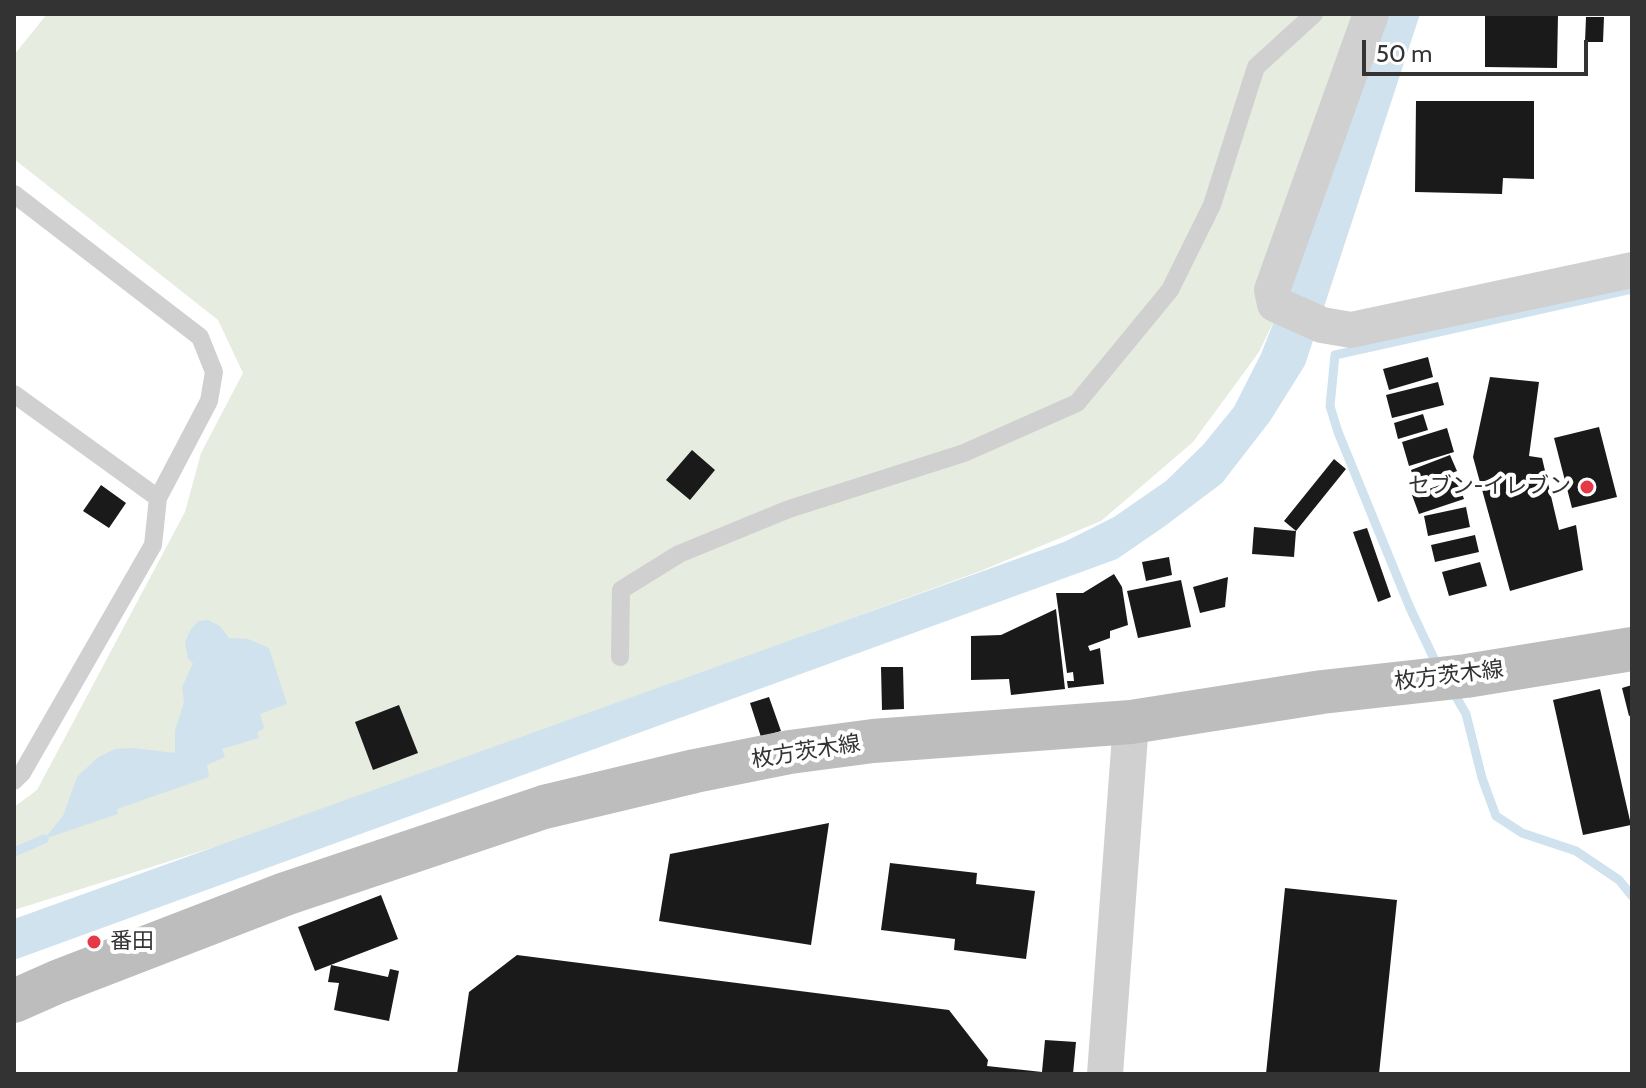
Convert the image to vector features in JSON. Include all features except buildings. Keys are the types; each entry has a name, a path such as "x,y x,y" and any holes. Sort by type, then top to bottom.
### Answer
{"main road":[{"name":"枚方茨木線","path":"14,1001 285,894 544,807 695,771 790,752 873,741 1131,722 1632,649"}],"street":[{"path":"1371,14 1272,290 1275,304 1322,325 1351,330 1632,270"},
{"path":"1105,1074 1131,722"}],"lane":[{"path":"620,657 621,590 679,554 789,509 964,453 1077,403 1170,290 1212,205 1256,67 1314,14"},
{"path":"14,194 200,337 214,372 209,401 158,498 153,545 22,773 14,781"},
{"path":"14,394 158,498"}],"shaded area":[{"path":"47,14 1394,14 1297,273 1259,352 1193,442 1101,521 983,570 307,818 14,910 14,807 37,790 185,512 201,453 243,373 218,320 14,159 14,55"}],"water":[{"path":"1383,14 1420,14 1305,365 1270,421 1222,483 1165,526 1117,559 14,960 14,919 1064,542 1114,517 1166,481 1203,445 1234,407 1261,354 1296,266"},
{"path":"208,620 220,626 229,638 248,639 269,648 287,704 260,714 264,728 257,733 259,738 222,749 225,757 207,765 209,777 117,809 118,814 44,839 63,816 77,777 97,758 115,749 175,753 175,731 184,702 182,687 193,663 188,659 185,642 199,621"}],"waterway":[{"path":"1437,665 1410,608 1338,432 1330,406 1335,355 1632,289"},
{"path":"1451,688 1466,714 1482,778 1496,816 1522,833 1576,851 1619,880 1632,896"},
{"path":"14,852 44,839"}],"place":[{"name":"セブン-イレブン","path":"1587,487"},
{"name":"番田","path":"94,942"}]}
